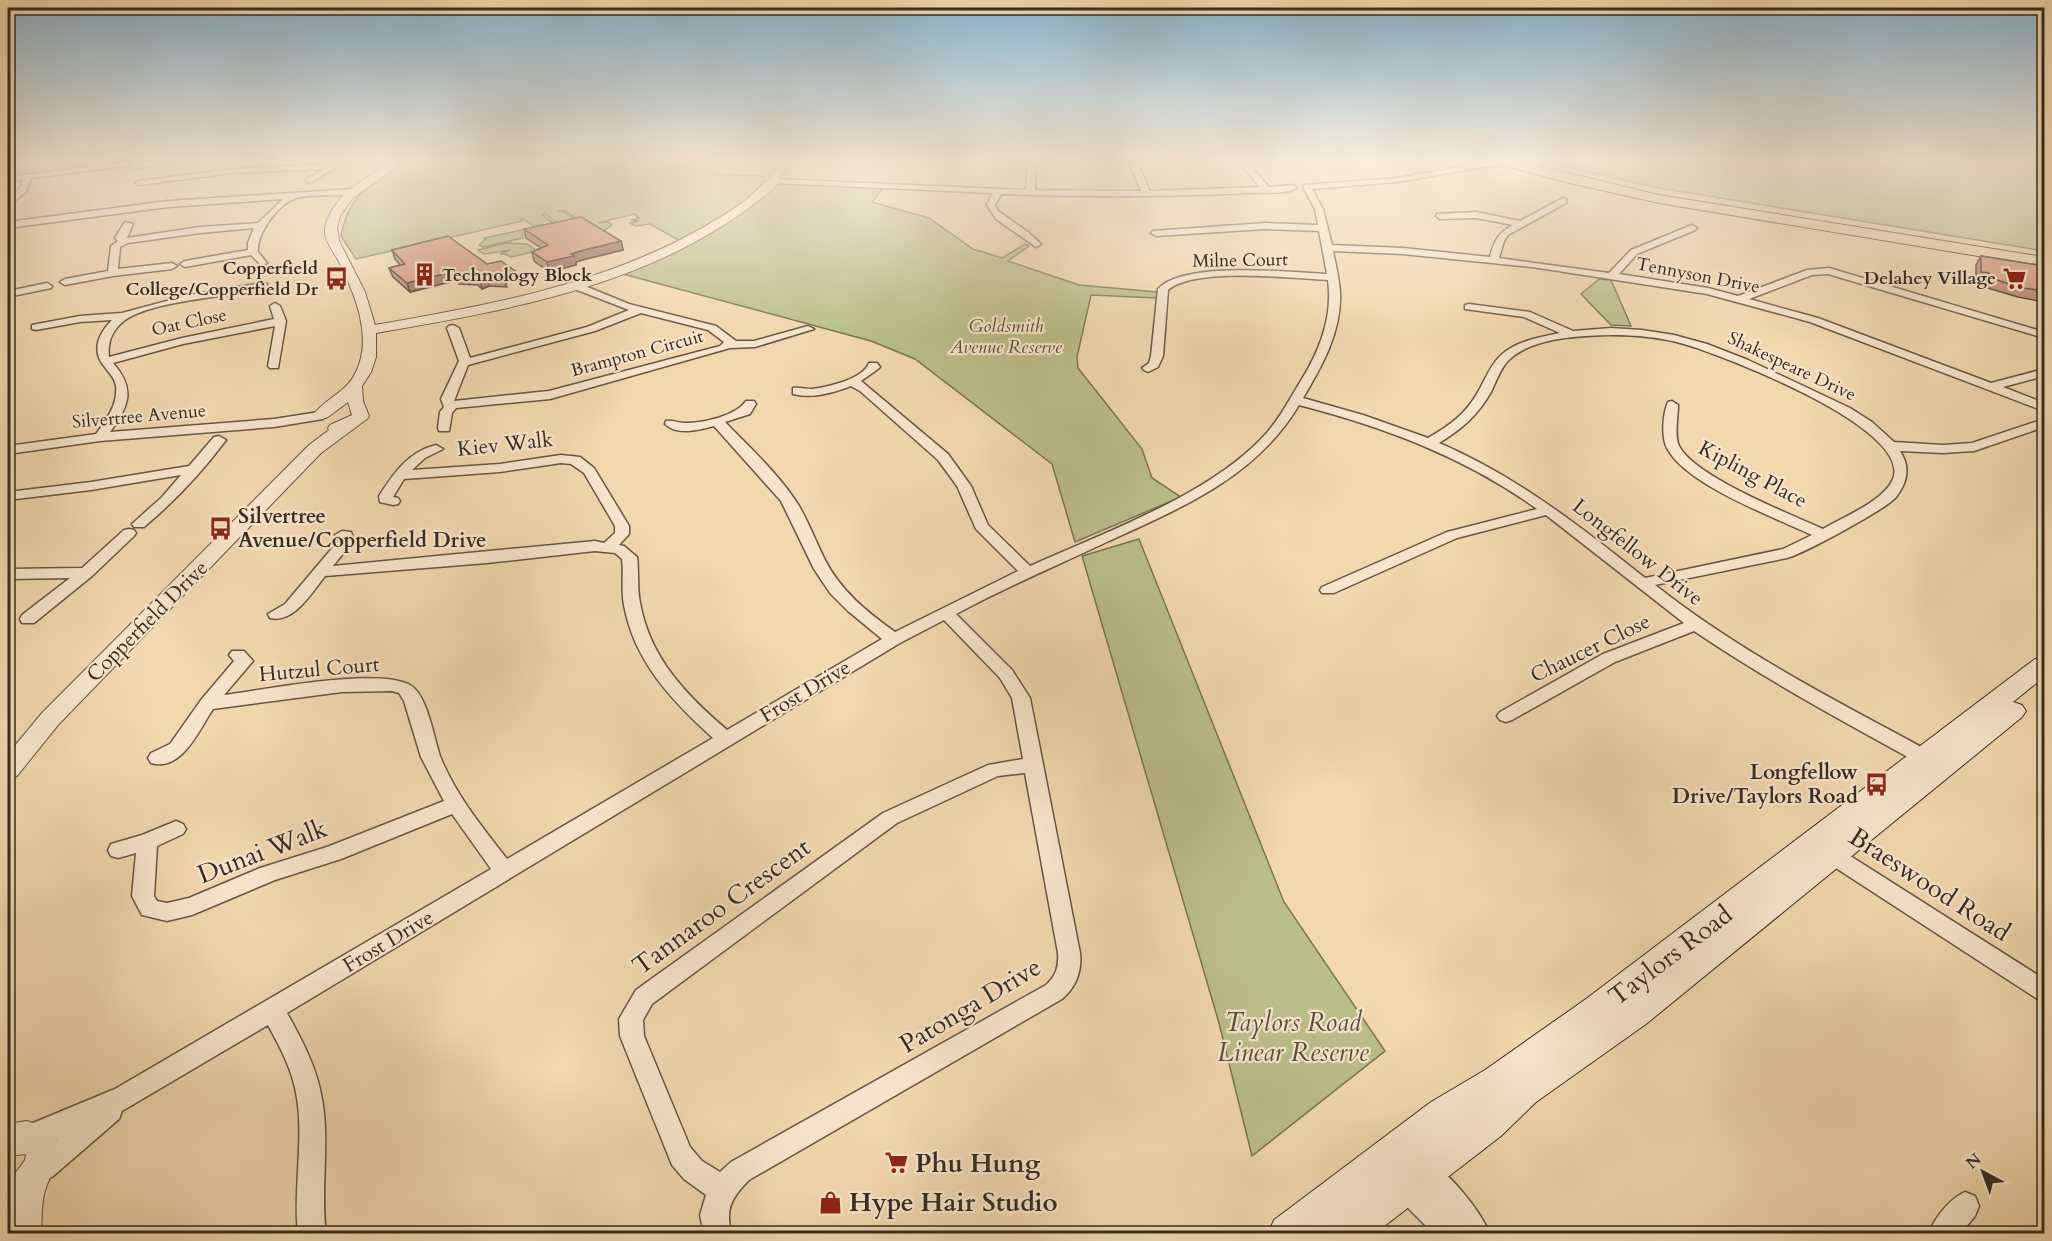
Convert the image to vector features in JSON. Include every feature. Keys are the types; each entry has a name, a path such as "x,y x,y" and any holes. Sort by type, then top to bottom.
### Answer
{"main road":[{"path":"1768,217 2044,262"},
{"path":"1809,217 2044,255"},
{"name":"Taylors Road","path":"1934,763 2044,665"},
{"name":"Taylors Road","path":"1288,1233 1406,1171 1488,1123 1536,1081 1634,1013 1824,850 1934,763 2044,686"},
{"name":"Taylors Road","path":"1340,1233 1406,1171"}],"street":[{"path":"8,225 50,217"},
{"path":"36,327 124,316 189,298 264,289 263,267 252,252 252,240 270,217"},
{"path":"315,449 318,420 355,387 366,362 370,330 365,304 331,233 336,217"},
{"path":"370,330 495,307 576,286 670,250 728,217"},
{"path":"1001,217 1029,235 1036,243"},
{"name":"Frost Drive","path":"17,1139 124,1098 894,639 1028,572 1151,517 1228,473 1264,444 1279,427 1313,371 1331,328 1334,312 1334,278 1321,217"},
{"path":"1486,217 1521,224"},
{"path":"1494,260 1499,240 1505,233 1534,217"},
{"path":"125,241 120,238 128,224"},
{"path":"113,273 116,246 125,241 182,232 262,225"},
{"path":"1156,233 1257,227 1324,228"},
{"path":"1612,275 1630,254 1692,228"},
{"name":"Tennyson Drive","path":"1328,248 1403,251 1494,260 1612,275 1740,299 1814,320 2044,407"},
{"path":"185,264 252,252"},
{"path":"65,282 113,273 172,266"},
{"path":"1740,299 1811,272 1828,271 2044,334"},
{"name":"Milne Court","path":"1148,368 1154,364 1157,356 1163,289 1170,280 1186,276 1239,274 1334,278"},
{"path":"8,294 47,286"},
{"name":"Brampton Circuit","path":"452,405 506,401 568,391 730,345 731,340 712,328 640,310 597,296 576,286"},
{"path":"274,366 273,353 281,332 281,321 275,306"},
{"path":"1469,307 1526,314 1571,334"},
{"name":"Brampton Circuit","path":"467,361 591,329 640,310"},
{"path":"100,437 121,402 122,387 102,350 106,336 116,322 124,316"},
{"name":"Oat Close","path":"106,361 182,341 281,321"},
{"path":"444,428 446,412 452,405 448,404 447,399 461,365 467,361 462,358 453,328"},
{"path":"730,345 755,344 808,329"},
{"name":"Shakespeare Drive","path":"1429,443 1465,419 1508,353 1532,343 1596,331 1642,333 1674,338 1717,351 1842,408 1869,425 1890,446 1902,471 1897,489 1882,502 1824,535 1787,553 1643,583"},
{"path":"797,391 815,392 852,382 870,372 874,367 873,364"},
{"path":"1990,387 2044,372"},
{"path":"852,382 864,388 943,457 958,476 975,516 988,536 1028,572"},
{"path":"318,420 331,429 347,425 361,416 357,409 355,387"},
{"name":"Longfellow Drive","path":"1296,400 1365,418 1429,443 1496,476 1549,510 1696,624 1775,674 1934,763"},
{"path":"671,424 682,428 717,421 746,411 750,404"},
{"name":"Kipling Place","path":"1672,405 1670,439 1676,453 1688,466 1715,482 1824,535"},
{"path":"318,420 337,409 357,409"},
{"name":"Silvertree Avenue","path":"8,450 100,437 318,420"},
{"path":"717,421 786,498 797,514 829,582 852,607 894,639"},
{"path":"1890,446 1943,449 1974,447 2044,423"},
{"name":"Copperfield Drive","path":"8,770 50,719 315,449 347,425"},
{"path":"28,619 86,573 167,500 219,440"},
{"name":"Kiev Walk","path":"393,501 385,499 386,496 402,475 424,452 436,449"},
{"name":"Kiev Walk","path":"402,475 501,468 561,459 575,460 589,471 622,526 622,534 609,546"},
{"path":"8,496 92,486 195,469"},
{"path":"1328,590 1452,535 1549,510"},
{"path":"276,614 291,608 318,572 347,540 346,535 342,534"},
{"path":"318,572 478,559 595,546 609,546 625,552 629,557 634,617 651,658 682,699 726,739"},
{"path":"8,574 86,573"},
{"name":"Patonga Drive","path":"722,1190 740,1172 1061,986 1070,963 1021,698 1014,684 945,612"},
{"name":"Chaucer Close","path":"1506,716 1609,658 1696,624"},
{"name":"Hutzul Court","path":"158,758 177,749 207,704 244,661 238,655"},
{"name":"Hutzul Court","path":"207,704 349,686 380,684 400,686 410,695 431,757 455,805 504,871"},
{"name":"Tannaroo Crescent","path":"722,1190 693,1170 681,1156 632,1036 631,1019 644,997 890,818 995,770 1033,765"},
{"name":"Dunai Walk","path":"147,842 143,896 150,909 167,912 192,906 268,874 334,853 455,805"},
{"path":"118,850 147,842 176,829"},
{"name":"Braeswood Road","path":"1824,850 2044,991"},
{"path":"273,1010 289,1041 306,1083 311,1131 308,1211 312,1233"},
{"name":"Frost Drive","path":"25,1188 124,1098"},
{"path":"17,1139 37,1141 42,1148 44,1158 25,1188 23,1233"},
{"path":"1406,1171 1444,1224 1456,1233"},
{"path":"1406,1171 1462,1213 1476,1233"},
{"path":"718,1233 714,1210 722,1190"},
{"path":"1942,1233 1965,1206"}],"green space":[{"path":"347,217 545,217 557,225 538,229 520,219 522,221 356,259 341,236"},
{"path":"549,217 576,219 558,223"},
{"path":"575,217 622,217 598,223 608,222 612,225 602,232"},
{"path":"725,217 680,241 650,224 635,226 630,223 638,221 631,220"},
{"name":"Goldsmith Avenue Reserve","path":"733,217 925,217 973,249 1002,258 1025,244 1029,246 1008,261 1079,285 1157,292 1156,298 1091,295 1077,357 1078,368 1142,449 1152,478 1181,497 1075,542 1052,464 915,359 871,341 623,274"},
{"path":"1836,217 2044,217 2044,251"},
{"path":"522,230 523,238 483,247 479,245 486,239 484,238"},
{"path":"506,243 527,244 537,251 511,257 500,254 510,250 484,254 478,250"},
{"path":"1599,279 1611,280 1631,326 1611,325 1581,294"},
{"name":"Taylors Road Linear Reserve","path":"1139,539 1284,902 1385,1051 1252,1156 1219,1023 1082,556"}],"building":[{"path":"581,217 621,241 547,262 532,252 548,245 524,229"},
{"path":"448,236 487,264 501,261 515,271 500,274 504,278 486,276 480,279 475,276 456,274 456,271 407,283 389,268 405,264 392,250"},
{"path":"1981,256 2044,266 2044,291 2023,288 1990,278 1989,273 1981,272"}],"place":[{"name":"Technology Block","path":"424,275"},
{"name":"Copperfield College/Copperfield Dr","path":"336,278"},
{"name":"Delahey Village","path":"2014,278"},
{"name":"Silvertree Avenue/Copperfield Drive","path":"220,528"},
{"name":"Longfellow Drive/Taylors Road","path":"1876,784"},
{"name":"Phu Hung","path":"897,1163"},
{"name":"Hype Hair Studio","path":"831,1202"}]}
